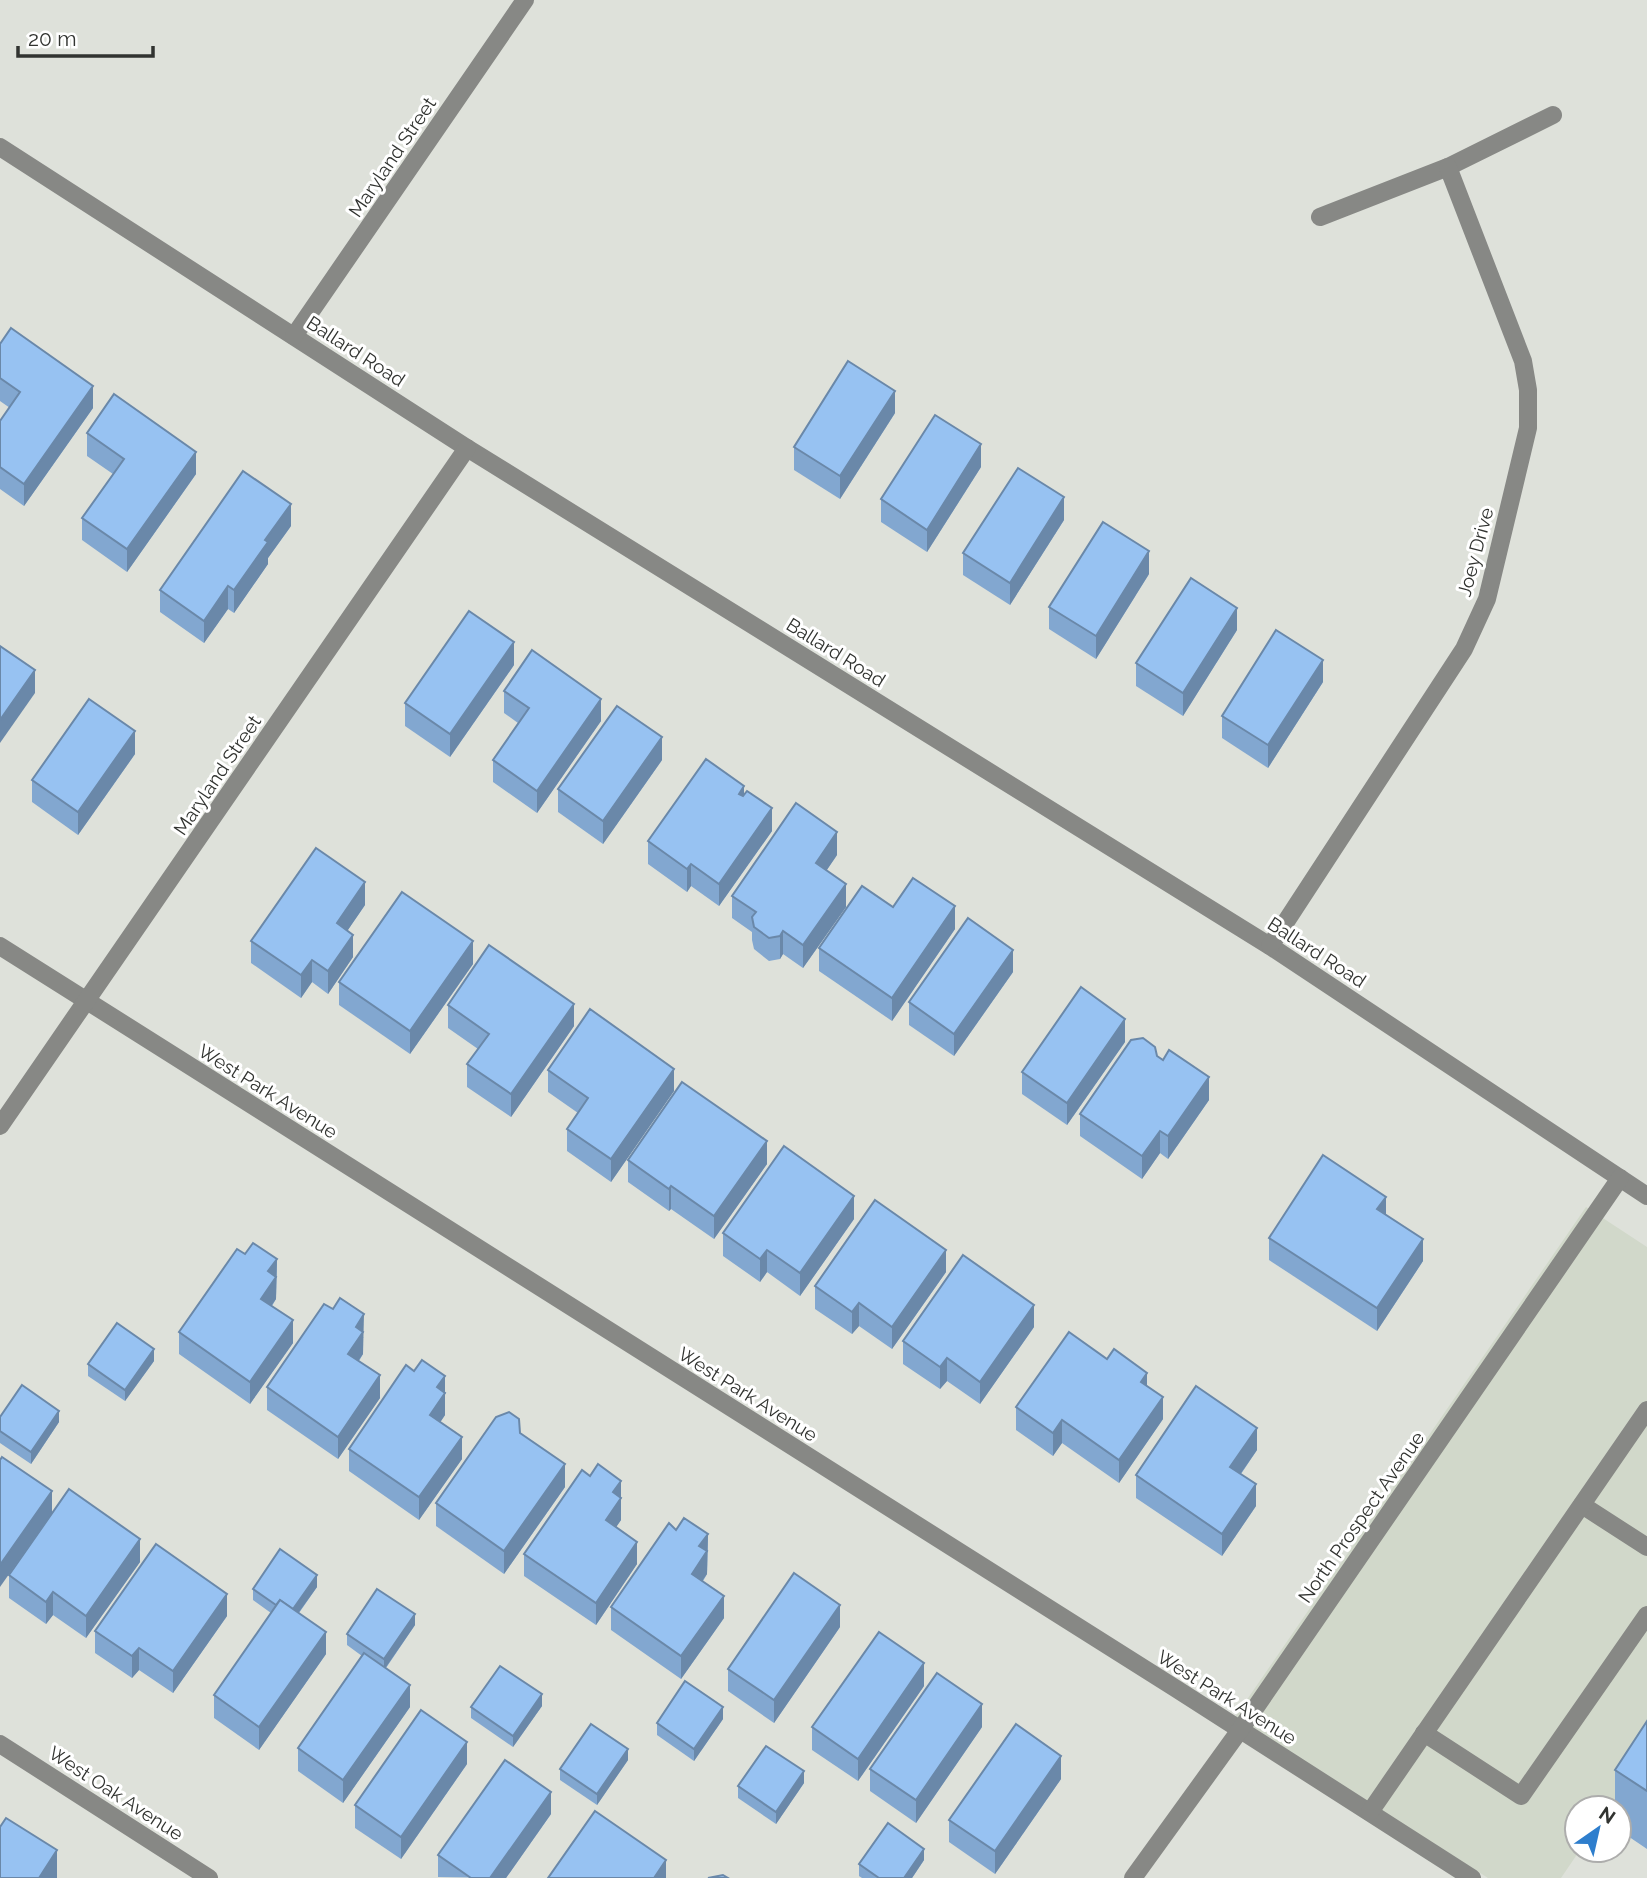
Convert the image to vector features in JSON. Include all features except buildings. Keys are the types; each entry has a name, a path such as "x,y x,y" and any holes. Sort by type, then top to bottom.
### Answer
{"street":[{"name":"Maryland Street","path":"294,337 525,0"},
{"path":"1320,217 1448,167 1553,115"},
{"name":"Ballard Road","path":"0,147 467,448 1270,946 1647,1196"},
{"name":"Joey Drive","path":"1270,946 1464,649 1487,599 1528,428 1528,390 1523,361 1448,167"},
{"name":"Maryland Street","path":"0,1126 467,448"},
{"name":"West Park Avenue","path":"0,946 1472,1878"},
{"name":"North Prospect Avenue","path":"1133,1878 1240,1730 1620,1178"},
{"path":"1370,1812 1647,1410"},
{"path":"1581,1505 1647,1547"},
{"path":"1424,1733 1521,1796 1647,1615"},
{"name":"West Oak Avenue","path":"0,1744 203,1876"}],"shaded area":[{"path":"1586,1207 1647,1247 1647,1755 1620,1794 1563,1794 1563,1864 1570,1864 1561,1878 1488,1878 1235,1717"}]}
